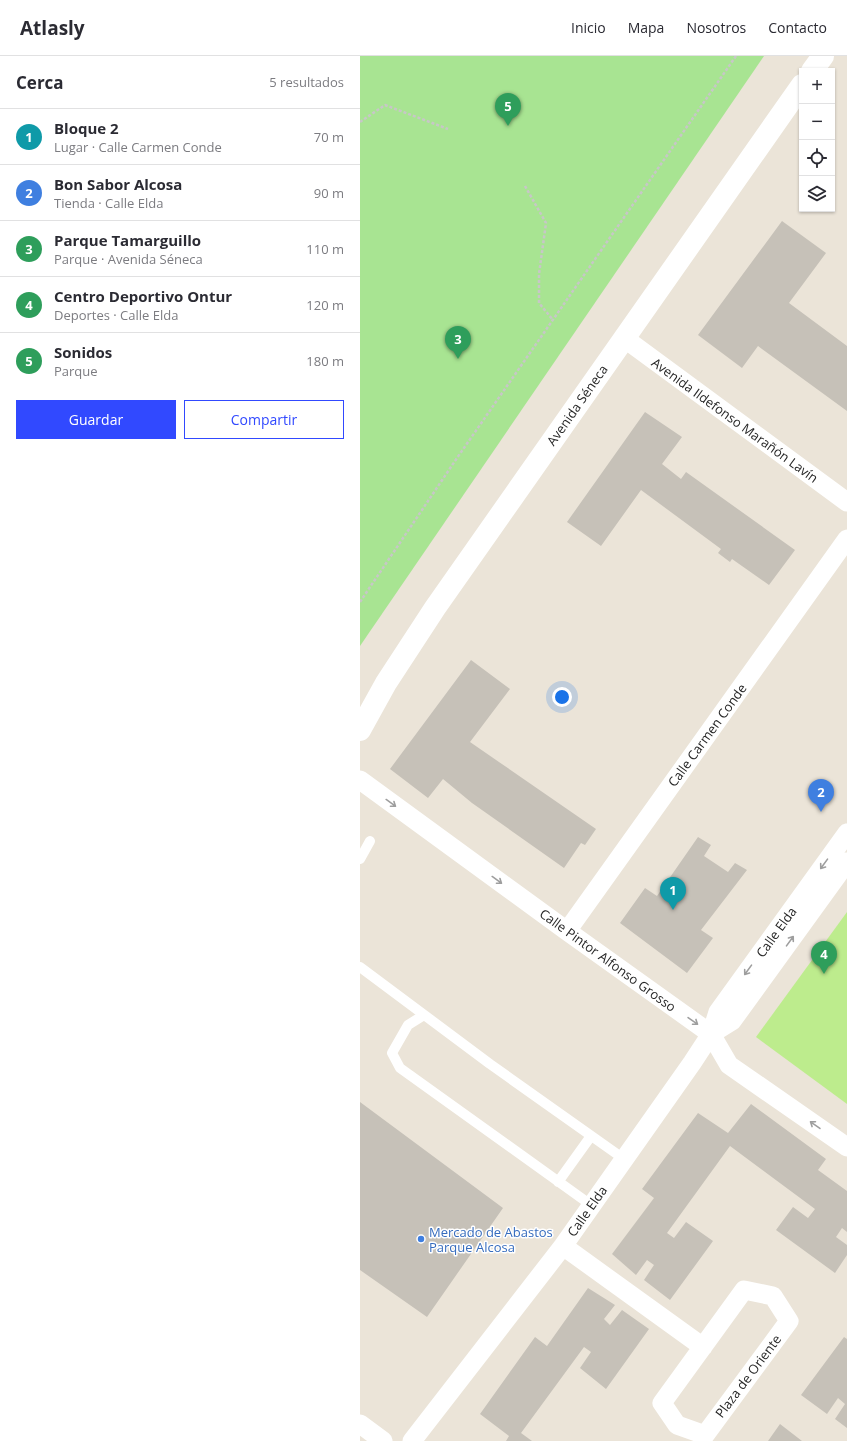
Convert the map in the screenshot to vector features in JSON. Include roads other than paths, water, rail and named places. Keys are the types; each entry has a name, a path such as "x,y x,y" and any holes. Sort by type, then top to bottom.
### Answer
{"street":[{"path":"814,68 823,56"},
{"name":"Avenida Séneca","path":"360,730 386,683 435,608 799,89"},
{"name":"Avenida Ildefonso Marañón Lavín","path":"624,338 847,502"},
{"name":"Calle Carmen Conde","path":"567,931 847,539"},
{"name":"Calle Pintor Alfonso Grosso","path":"360,780 711,1034 728,1065 847,1147"},
{"name":"Calle Elda","path":"412,1441 563,1246 692,1063 711,1034 718,1012 847,833"},
{"name":"Calle Elda","path":"711,1034 732,1021 847,862"},
{"path":"563,1246 703,1347"},
{"name":"Plaza de Oriente","path":"744,1290 773,1296 789,1321 705,1435 677,1425 662,1403 703,1347 744,1290"},
{"path":"360,1424 383,1441"}],"lane":[{"path":"360,859 370,841"},
{"path":"360,967 490,1064 624,1159"},
{"path":"424,1015 408,1025 392,1053 400,1068 591,1205"},
{"path":"558,1182 591,1136"}],"place":[{"name":"Sonidos","path":"508,126"},
{"name":"Parque Tamarguillo","path":"458,359"},
{"name":"Bon Sabor Alcosa","path":"821,812"},
{"name":"Bloque 2","path":"673,910"},
{"name":"Centro Deportivo Ontur","path":"824,974"},
{"name":"Mercado de Abastos Parque Alcosa","path":"421,1239"}]}
